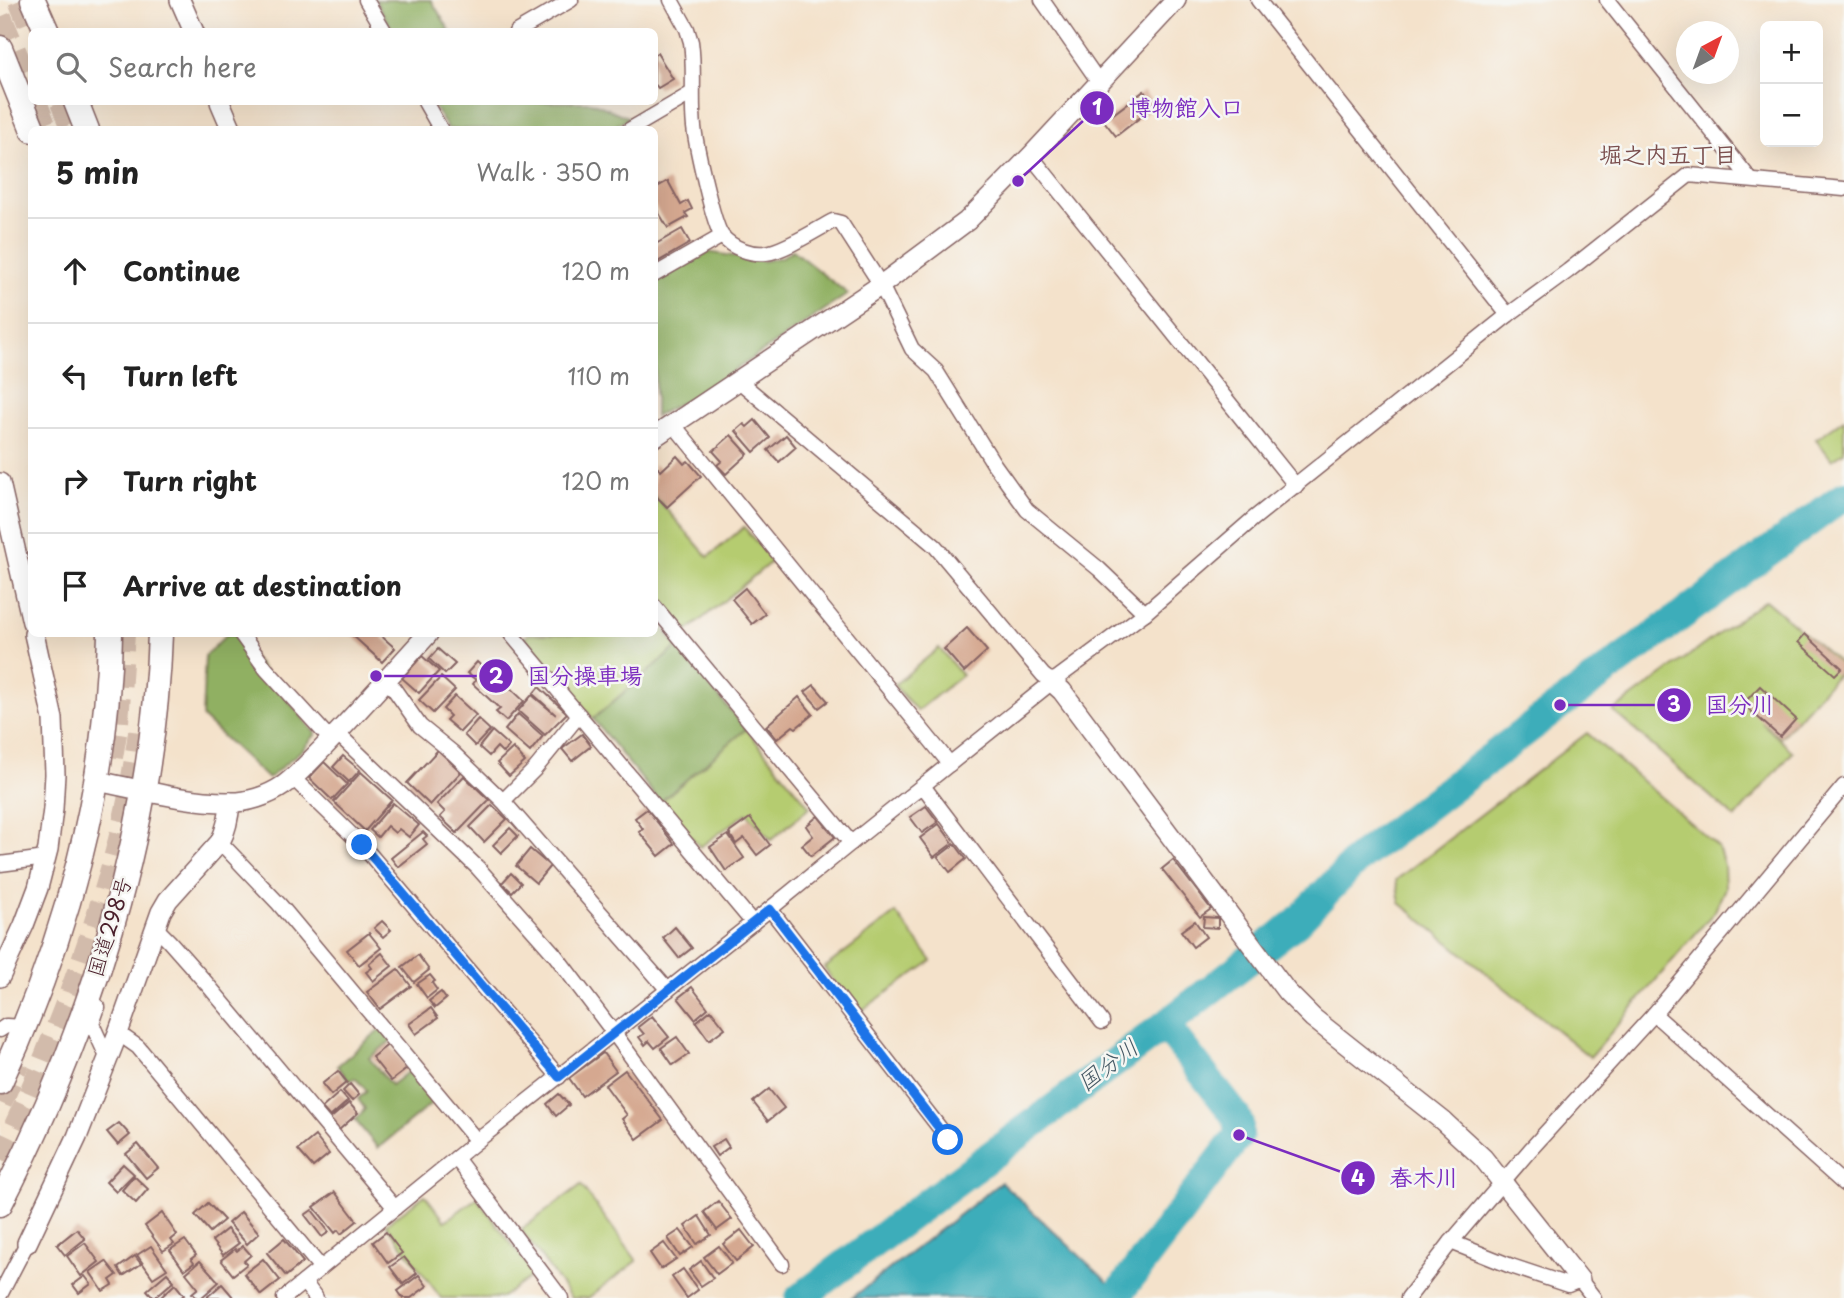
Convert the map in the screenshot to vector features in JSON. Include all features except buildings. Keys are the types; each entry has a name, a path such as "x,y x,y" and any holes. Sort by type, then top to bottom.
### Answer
{"highway":[{"path":"33,0 45,28"},
{"path":"0,48 31,126"},
{"path":"77,105 85,126"},
{"path":"0,1082 12,1029 58,933 74,883 96,781 107,706 110,637"},
{"name":"国道298号","path":"0,1203 35,1132 65,1060 97,974 116,911 144,790 155,714 160,637"}],"street":[{"path":"180,0 192,28"},
{"path":"366,0 383,28"},
{"path":"523,28 571,0"},
{"path":"671,0 691,42 694,130 714,215 722,236 743,250 768,253 833,220 841,223 881,285 912,349 936,370 994,464 1027,510 1099,569 1145,613"},
{"path":"1042,0 1099,82"},
{"path":"658,434 881,285 967,221 1176,0"},
{"path":"1258,0 1508,315"},
{"path":"1607,0 1750,180"},
{"path":"636,126 692,93"},
{"path":"221,105 230,126"},
{"path":"427,105 439,126"},
{"path":"1031,156 1296,486"},
{"path":"284,1298 1052,682 1145,613 1253,519 1508,315 1569,271 1689,175 1844,189"},
{"path":"658,273 722,236"},
{"path":"739,381 935,547 1043,675 1062,691 1277,980 1313,1018 1443,1121 1483,1158 1594,1298"},
{"path":"673,425 950,764"},
{"path":"0,483 28,605"},
{"path":"658,611 851,843"},
{"path":"0,977 38,888 46,858 53,809 53,719 35,637"},
{"path":"243,637 266,669 334,737 478,868 555,955 782,1264"},
{"path":"96,781 183,798 230,802 266,795 293,778 425,637"},
{"path":"513,637 752,923"},
{"path":"387,679 420,726 452,752 503,801 668,990"},
{"path":"503,801 535,769 579,715"},
{"path":"293,778 362,845 559,1077"},
{"path":"923,786 1102,1022"},
{"path":"1408,1298 1451,1242 1654,1014 1844,786"},
{"path":"0,1295 77,1137 118,1033 155,927 168,900 220,842 228,821 230,802"},
{"path":"220,842 279,904 477,1141"},
{"path":"0,864 46,858"},
{"path":"770,909 948,1140"},
{"path":"108,1059 92,1024 121,934 116,911"},
{"path":"155,927 207,984 395,1208"},
{"path":"1654,1014 1844,1184"},
{"path":"118,1033 138,1048 321,1268"},
{"path":"456,1158 561,1298"},
{"path":"1451,1242 1567,1285 1580,1280"},
{"path":"304,1282 316,1298"}],"green space":[{"path":"375,0 431,0 448,28 391,28"},
{"path":"433,105 598,105 630,118 615,126 446,126"},
{"path":"792,250 848,294 704,391 658,414 658,281 708,252 764,261 782,257"},
{"path":"1844,419 1844,452 1832,460 1816,439"},
{"path":"658,499 708,557 744,527 772,561 686,632 658,598"},
{"path":"1765,600 1844,667 1780,738 1762,723 1793,752 1735,818 1613,711"},
{"path":"658,623 677,647 593,719 525,637 658,637"},
{"path":"224,637 236,637 316,734 268,779 202,717 205,656"},
{"path":"677,647 746,729 660,802 593,719"},
{"path":"939,648 962,675 917,711 894,685"},
{"path":"746,729 810,807 771,840 747,813 700,847 660,802"},
{"path":"1587,733 1718,847 1724,865 1725,888 1715,911 1590,1057 1400,903 1396,880"},
{"path":"896,913 932,961 858,1013 824,968"},
{"path":"382,1028 392,1040 369,1058 391,1085 414,1067 438,1098 378,1148 355,1120 365,1109 358,1099 367,1091 355,1078 350,1081 337,1066"},
{"path":"581,1185 637,1261 588,1298 571,1298 521,1230"},
{"path":"425,1195 445,1221 477,1198 534,1274 501,1298 441,1298 386,1224"}],"water":[{"path":"1001,1182 1111,1285 1101,1298 852,1298"}],"waterway":[{"name":"国分川","path":"800,1298 1165,1025 1296,923 1360,857 1560,705 1844,496"},
{"path":"1115,1298 1239,1135 1239,1124 1235,1115 1165,1025"}],"tunnel":[{"path":"20,0 31,28"},
{"path":"0,17 28,84"},
{"path":"36,105 44,126"},
{"path":"63,105 71,126"},
{"path":"111,757 117,722 123,637"},
{"path":"0,1159 46,1058 96,924 129,801 140,732"},
{"path":"0,1103 18,1062"}],"place":[{"name":"博物館入口","path":"1018,181"},
{"name":"国分操車場","path":"376,676"},
{"name":"国分川","path":"1560,705"},
{"name":"春木川","path":"1239,1135"}],"district":[{"name":"堀之内五丁目","path":"1668,155"}],"route":[{"path":"362,845 559,1077 770,909 948,1140"}]}
